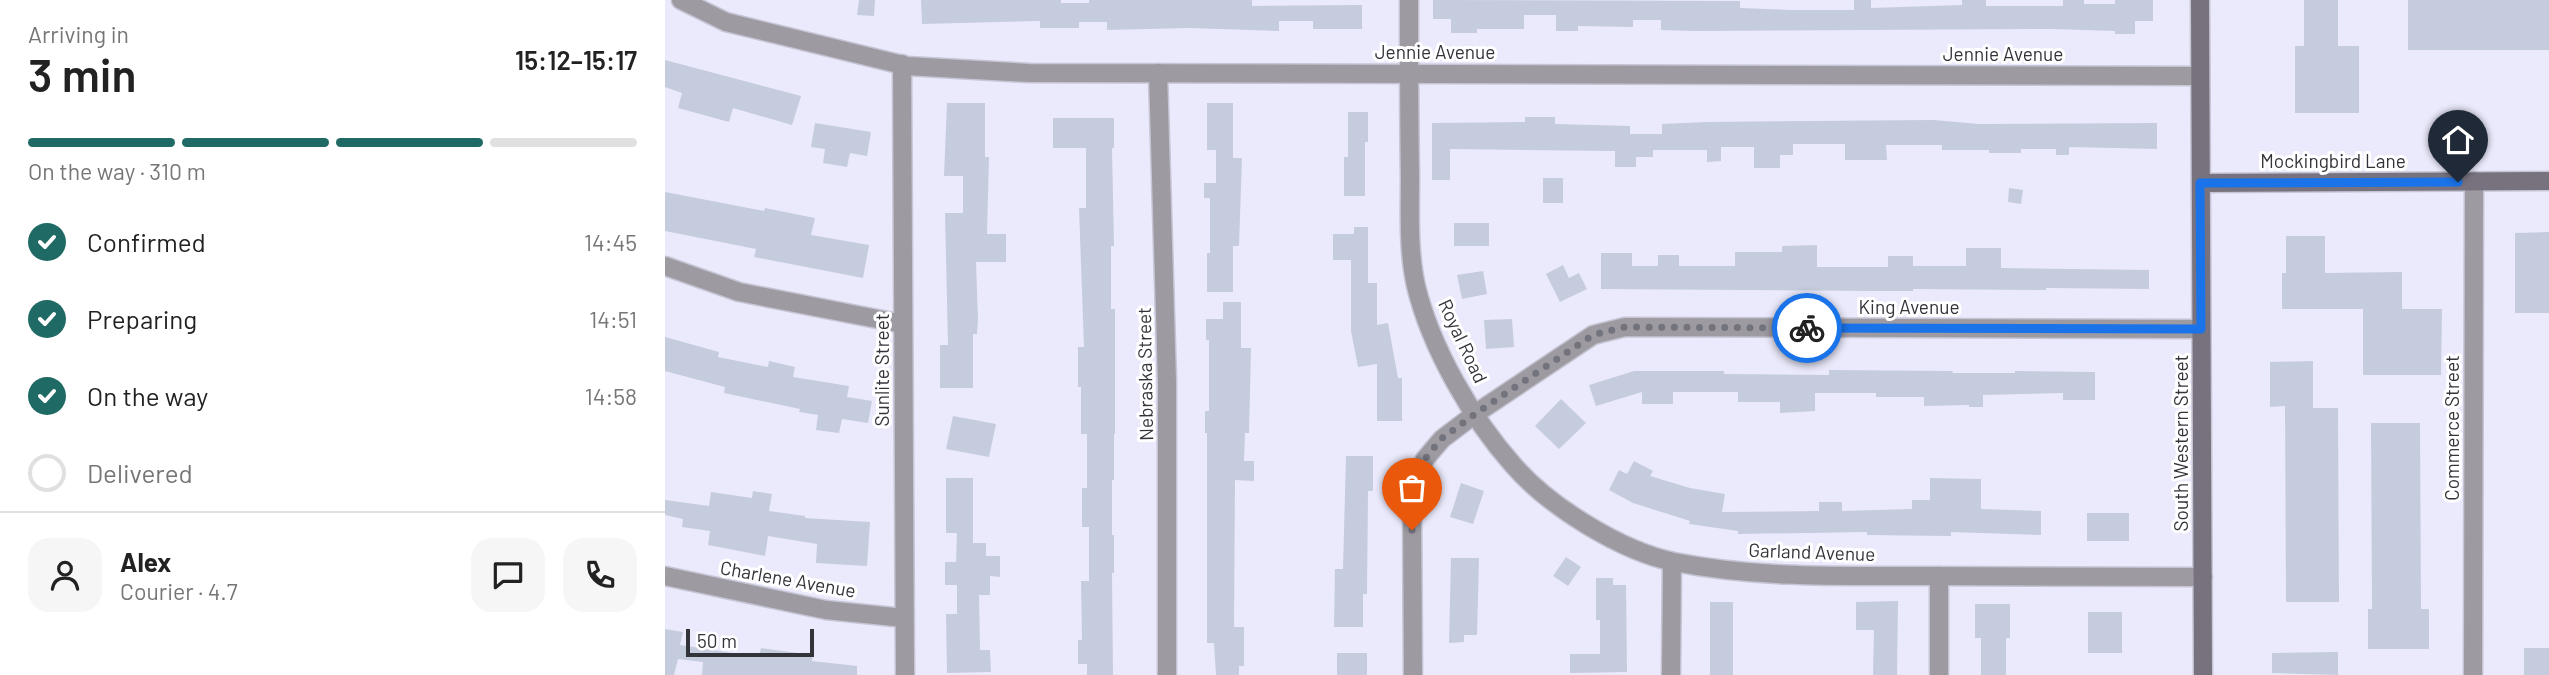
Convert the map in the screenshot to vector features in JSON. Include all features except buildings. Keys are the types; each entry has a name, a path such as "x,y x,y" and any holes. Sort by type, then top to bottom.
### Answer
{"main road":[{"name":"South Western Street","path":"2200,0 2203,675"},
{"name":"Mockingbird Lane","path":"2200,183 2549,181"}],"street":[{"name":"Jennie Avenue","path":"681,0 726,22 902,64 1029,73 2200,76"},
{"name":"Royal Road","path":"1409,0 1412,254 1416,285 1439,348 1475,414 1441,439 1425,459 1416,479 1412,505 1413,675"},
{"name":"Sunlite Street","path":"902,64 905,675"},
{"name":"Nebraska Street","path":"1159,73 1167,382 1167,675"},
{"name":"Commerce Street","path":"2473,675 2474,181"},
{"path":"665,266 735,291 903,324"},
{"name":"King Avenue","path":"1475,414 1593,335 1625,327 2201,329"},
{"name":"Garland Avenue","path":"1475,414 1514,466 1545,495 1598,531 1635,549 1672,562 1772,575 2203,577"},
{"path":"1671,675 1672,562"},
{"name":"Charlene Avenue","path":"665,576 826,610 904,618"},
{"path":"1939,576 1939,675"}],"way so far":[{"path":"1412,530 1416,479 1425,459 1441,439 1593,335 1625,327 1807,328"}],"route":[{"path":"1807,328 2201,329 2200,183 2458,182"}]}
